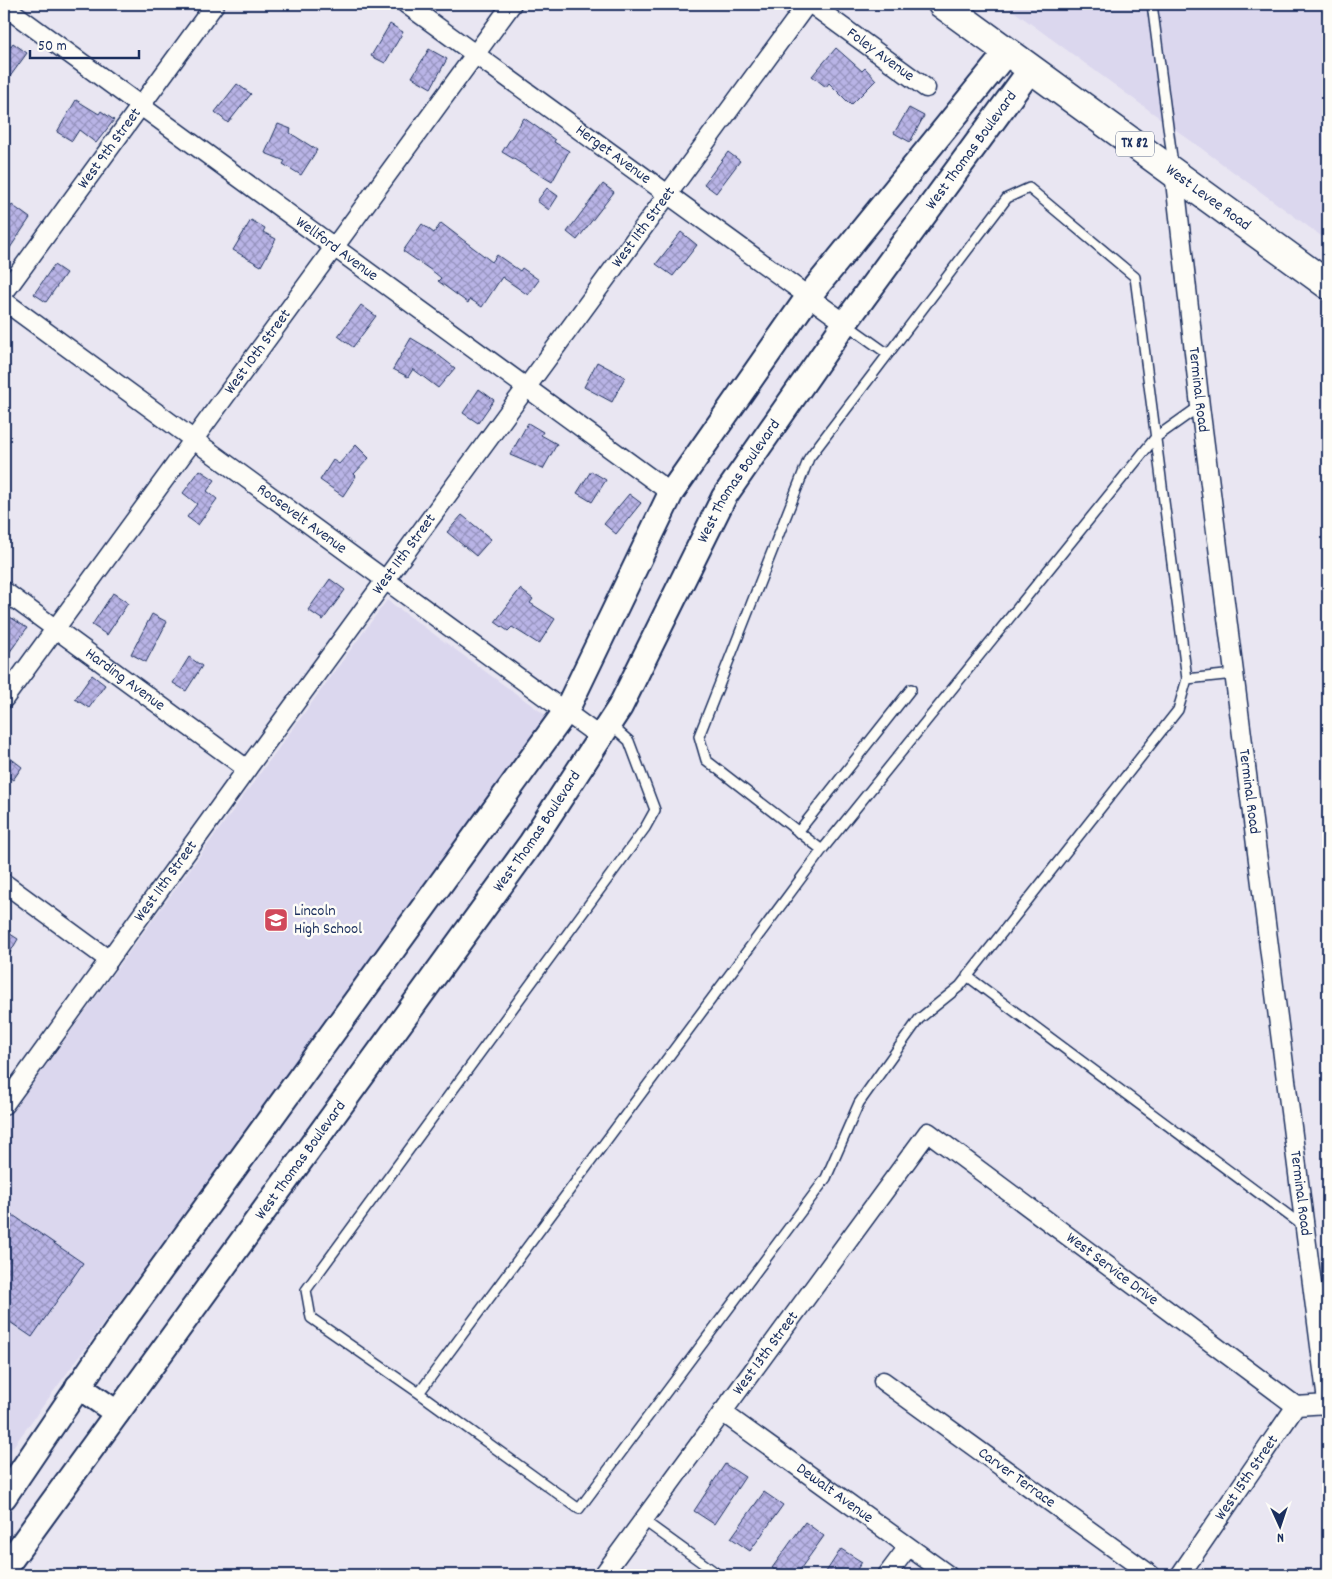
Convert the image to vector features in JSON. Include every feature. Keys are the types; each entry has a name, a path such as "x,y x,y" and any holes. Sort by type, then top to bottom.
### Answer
{"main road":[{"name":"West Levee Road","path":"942,4 1328,285"}],"street":[{"name":"West 9th Street","path":"4,293 215,4"},
{"name":"Herget Avenue","path":"406,4 845,323"},
{"name":"West 10th Street","path":"4,699 333,246 512,4"},
{"name":"West 11th Street","path":"4,1105 666,194 807,4"},
{"name":"Foley Avenue","path":"811,4 926,88"},
{"name":"Wellford Avenue","path":"4,6 671,493"},
{"name":"West Thomas Boulevard","path":"4,1497 78,1386 566,710 671,493 808,297 1007,52"},
{"name":"West Thomas Boulevard","path":"4,1569 531,843 620,707 724,497 845,323 1031,69"},
{"name":"Terminal Road","path":"1174,172 1200,406 1328,1409"},
{"name":"Roosevelt Avenue","path":"4,301 566,710 605,730"},
{"name":"Harding Avenue","path":"4,591 247,769"},
{"path":"4,883 109,960"},
{"name":"West Service Drive","path":"928,1132 1296,1406"},
{"name":"West 13th Street","path":"603,1575 928,1132"},
{"name":"Carver Terrace","path":"883,1381 1151,1575"},
{"path":"78,1386 117,1413"},
{"path":"1296,1406 1328,1404"},
{"name":"West 15th Street","path":"1180,1575 1296,1406"},
{"name":"Dewalt Avenue","path":"722,1412 948,1575"},
{"path":"887,1575 908,1546"}],"lane":[{"path":"1152,4 1174,172"},
{"path":"605,730 629,741 655,810 645,828 306,1290 311,1318 419,1393 579,1509 826,1178 859,1103 919,1019 960,986 1178,710 1187,679 1154,438 1135,277 1029,188 1007,198 809,458 699,736 706,760 822,850"},
{"path":"845,323 888,354"},
{"path":"419,1393 822,850 1154,438 1200,406"},
{"path":"1187,679 1234,674"},
{"path":"798,832 911,689"},
{"path":"967,976 1305,1228"},
{"path":"643,1520 719,1575"}],"shaded area":[{"path":"1004,4 1328,4 1328,241"},
{"name":"Lincoln High School","path":"387,600 548,717 4,1459 4,1123"}],"building":[{"path":"390,24 403,32 385,63 371,56"},
{"path":"13,43 27,53 4,85 4,56"},
{"path":"836,48 862,71 865,68 876,80 851,105 829,83 826,87 812,76"},
{"path":"429,49 447,59 431,88 412,77"},
{"path":"237,84 251,94 228,123 215,112"},
{"path":"76,100 99,114 101,111 114,120 96,143 79,130 72,141 57,132"},
{"path":"909,108 924,116 910,142 894,133"},
{"path":"524,118 555,140 554,142 569,151 552,182 502,152"},
{"path":"278,124 291,129 290,133 317,150 301,175 283,164 285,161 265,153"},
{"path":"728,152 740,161 716,193 704,184"},
{"path":"603,184 614,192 577,240 567,232"},
{"path":"547,188 558,196 549,210 537,201"},
{"path":"12,205 30,218 4,257 4,217"},
{"path":"251,220 265,228 263,232 276,239 261,266 233,250"},
{"path":"441,223 492,262 497,255 520,271 522,268 539,280 528,295 502,277 482,307 470,299 468,303 438,281 441,278 435,273 403,251 422,224 434,233"},
{"path":"681,232 697,245 673,276 656,264"},
{"path":"54,265 66,273 46,302 34,294"},
{"path":"361,305 376,316 353,347 338,336"},
{"path":"411,338 433,351 455,368 438,388 413,369 408,377 393,369"},
{"path":"597,362 625,377 612,402 584,387"},
{"path":"479,389 494,400 478,423 463,413"},
{"path":"528,423 543,432 541,435 557,444 543,469 510,455"},
{"path":"356,445 369,458 354,474 356,476 343,496 320,480 333,460 339,464"},
{"path":"200,470 215,480 207,491 217,499 198,525 187,517 197,504 183,493"},
{"path":"591,471 606,480 592,502 577,493"},
{"path":"629,494 641,503 616,534 604,524"},
{"path":"462,515 491,539 476,556 447,532"},
{"path":"330,579 345,590 323,620 308,610"},
{"path":"520,589 533,599 530,603 555,619 539,644 512,627 508,631 495,622"},
{"path":"113,593 128,603 107,635 92,625"},
{"path":"152,614 167,622 146,662 131,654"},
{"path":"10,617 27,628 4,660 4,626"},
{"path":"189,657 202,666 186,691 173,683"},
{"path":"92,675 105,685 89,708 75,699"},
{"path":"9,757 22,767 13,780 4,774 4,764"},
{"path":"4,930 18,939 4,963"},
{"path":"4,1209 83,1263 32,1337 4,1318"},
{"path":"725,1464 745,1477 714,1524 694,1511"},
{"path":"764,1492 783,1505 750,1551 731,1538"},
{"path":"805,1522 824,1536 796,1575 782,1575 772,1568"},
{"path":"841,1549 862,1562 853,1575 824,1575"}],"place":[{"name":"Lincoln High School","path":"276,920"}]}
